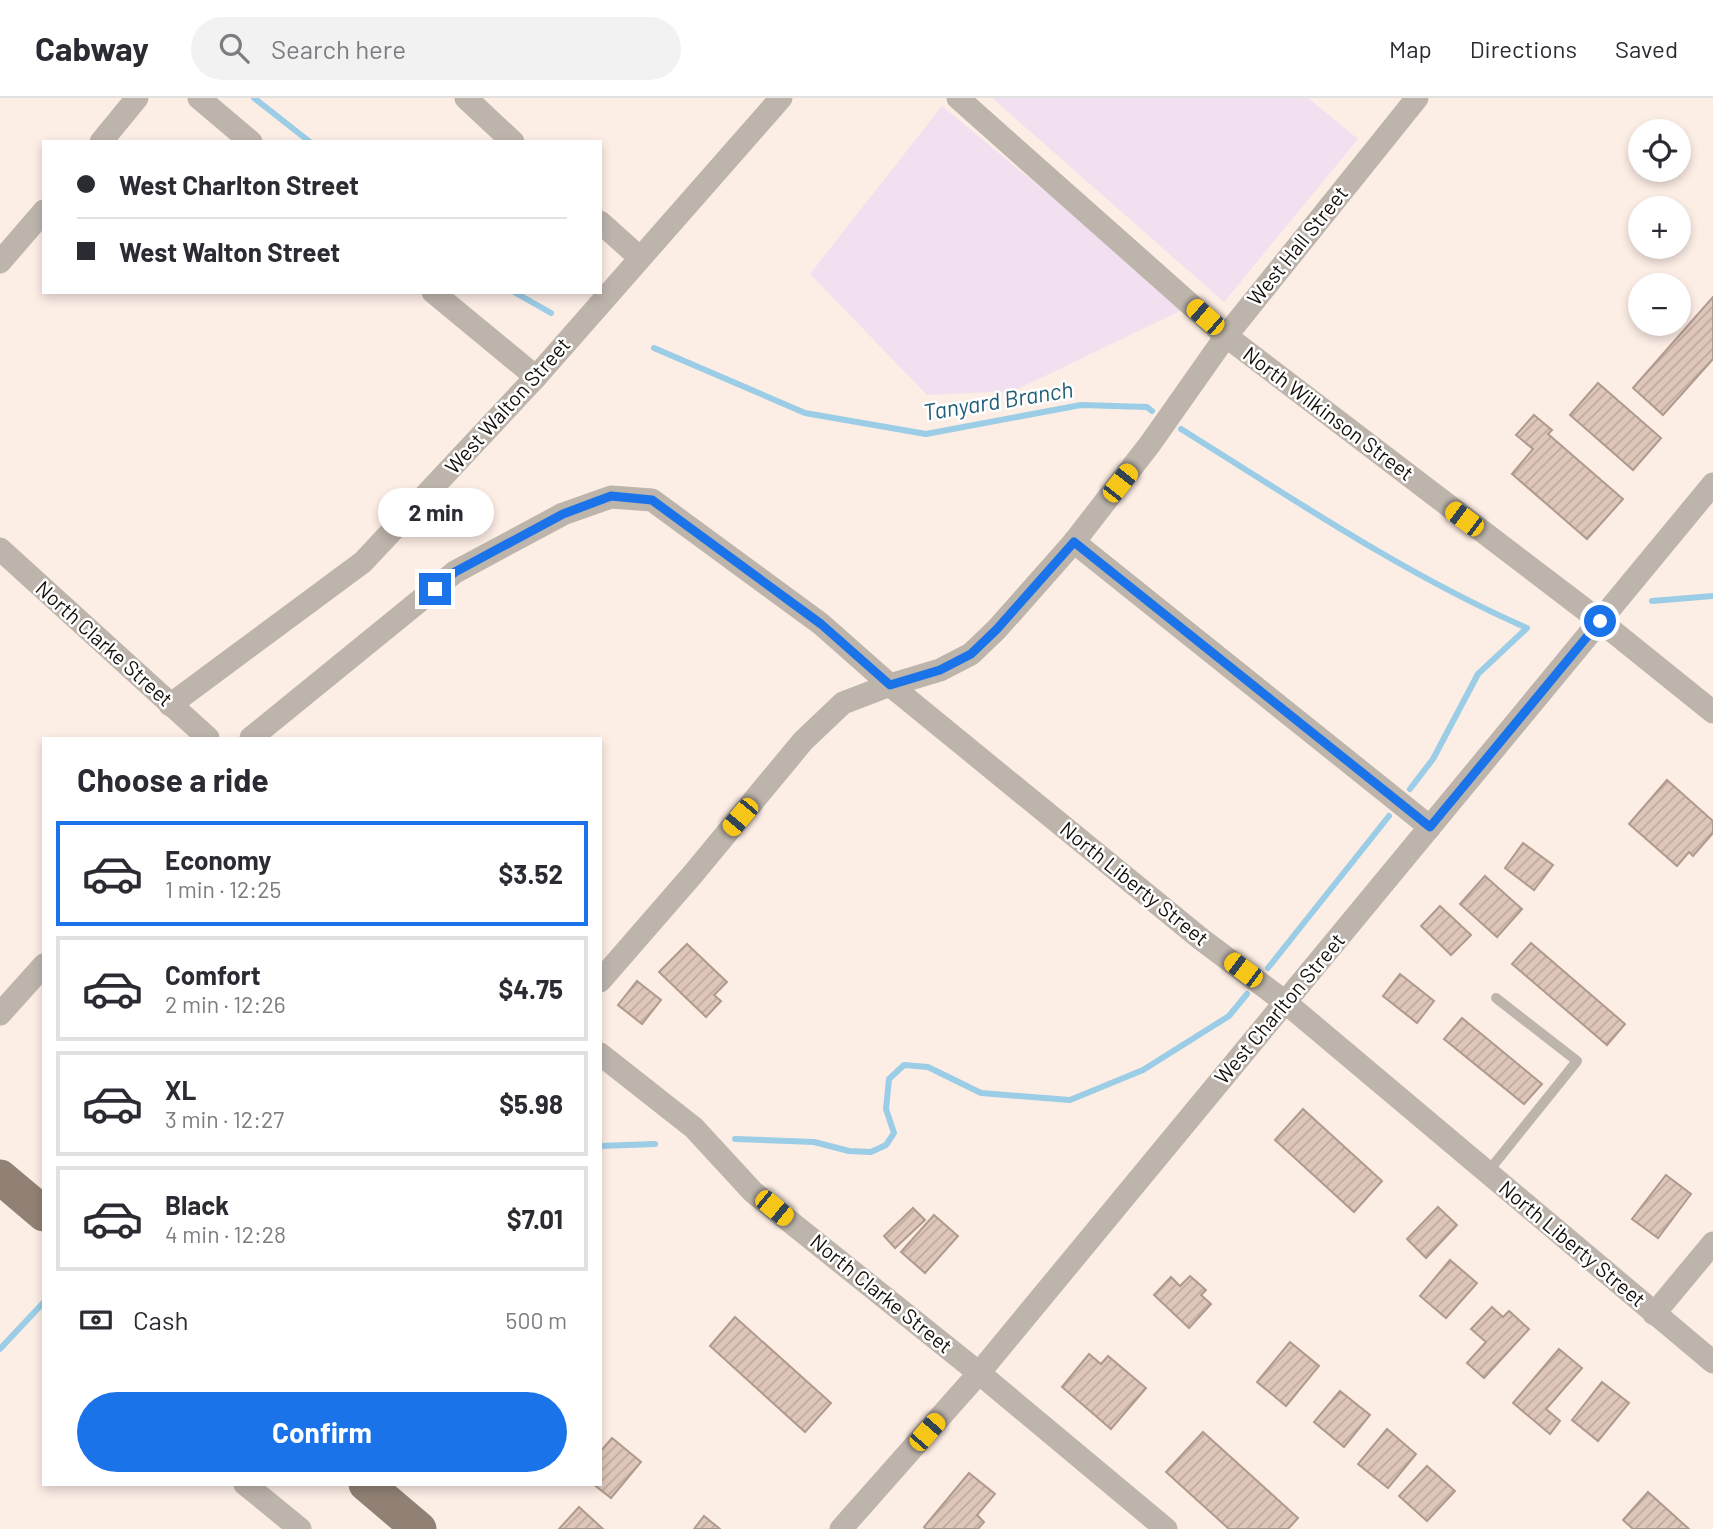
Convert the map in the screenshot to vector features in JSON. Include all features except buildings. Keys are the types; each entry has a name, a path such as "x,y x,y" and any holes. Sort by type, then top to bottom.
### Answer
{"main road":[{"path":"0,1177 42,1212"},
{"path":"368,1486 419,1529"}],"street":[{"path":"103,140 137,98"},
{"path":"199,98 249,140"},
{"path":"466,98 511,140"},
{"name":"West Walton Street","path":"170,705 363,562 536,377 781,98"},
{"name":"North Wilkinson Street","path":"958,98 1226,336 1600,621 1713,712"},
{"name":"West Hall Street","path":"602,979 803,741 843,704 890,685 940,670 971,654 997,629 1074,542 1150,444 1226,336 1417,98"},
{"path":"0,262 42,213"},
{"path":"602,224 639,257"},
{"path":"435,294 536,377"},
{"name":"West Charlton Street","path":"841,1529 979,1373 1713,484"},
{"name":"North Liberty Street","path":"252,737 455,572 563,514 611,496 652,500 821,624 890,685 1201,939 1285,1002 1713,1362"},
{"path":"1074,542 1430,827"},
{"name":"North Clarke Street","path":"0,550 207,737"},
{"path":"0,1014 42,967"},
{"name":"North Clarke Street","path":"602,1056 694,1128 753,1192 979,1373 1166,1529"},
{"path":"1654,1314 1713,1243"},
{"path":"247,1486 300,1529"}],"lane":[{"path":"1488,1173 1577,1061 1496,998"}],"shaded area":[{"path":"992,98 1308,98 1358,139 1224,302"},
{"path":"942,106 1186,308 1014,391 927,395 810,274"}],"waterway":[{"name":"Tanyard Branch","path":"254,98 307,140"},
{"name":"Tanyard Branch","path":"518,294 551,313"},
{"name":"Tanyard Branch","path":"654,348 805,413 926,434 1081,405 1147,407 1152,411"},
{"name":"Tanyard Branch","path":"1181,429 1394,560 1527,628 1478,674 1433,759 1410,789"},
{"name":"Tanyard Branch","path":"1652,601 1713,596"},
{"path":"1268,968 1389,816"},
{"path":"735,1139 814,1142 849,1151 871,1152 886,1145 894,1133 886,1109 889,1079 904,1065 928,1067 981,1093 1070,1100 1143,1070 1229,1016 1247,994"},
{"path":"602,1146 655,1144"},
{"path":"0,1349 42,1304"}],"route":[{"path":"435,589 455,572 563,514 611,496 652,500 821,624 890,685 940,670 971,654 997,629 1074,542 1430,827 1600,621"}]}
